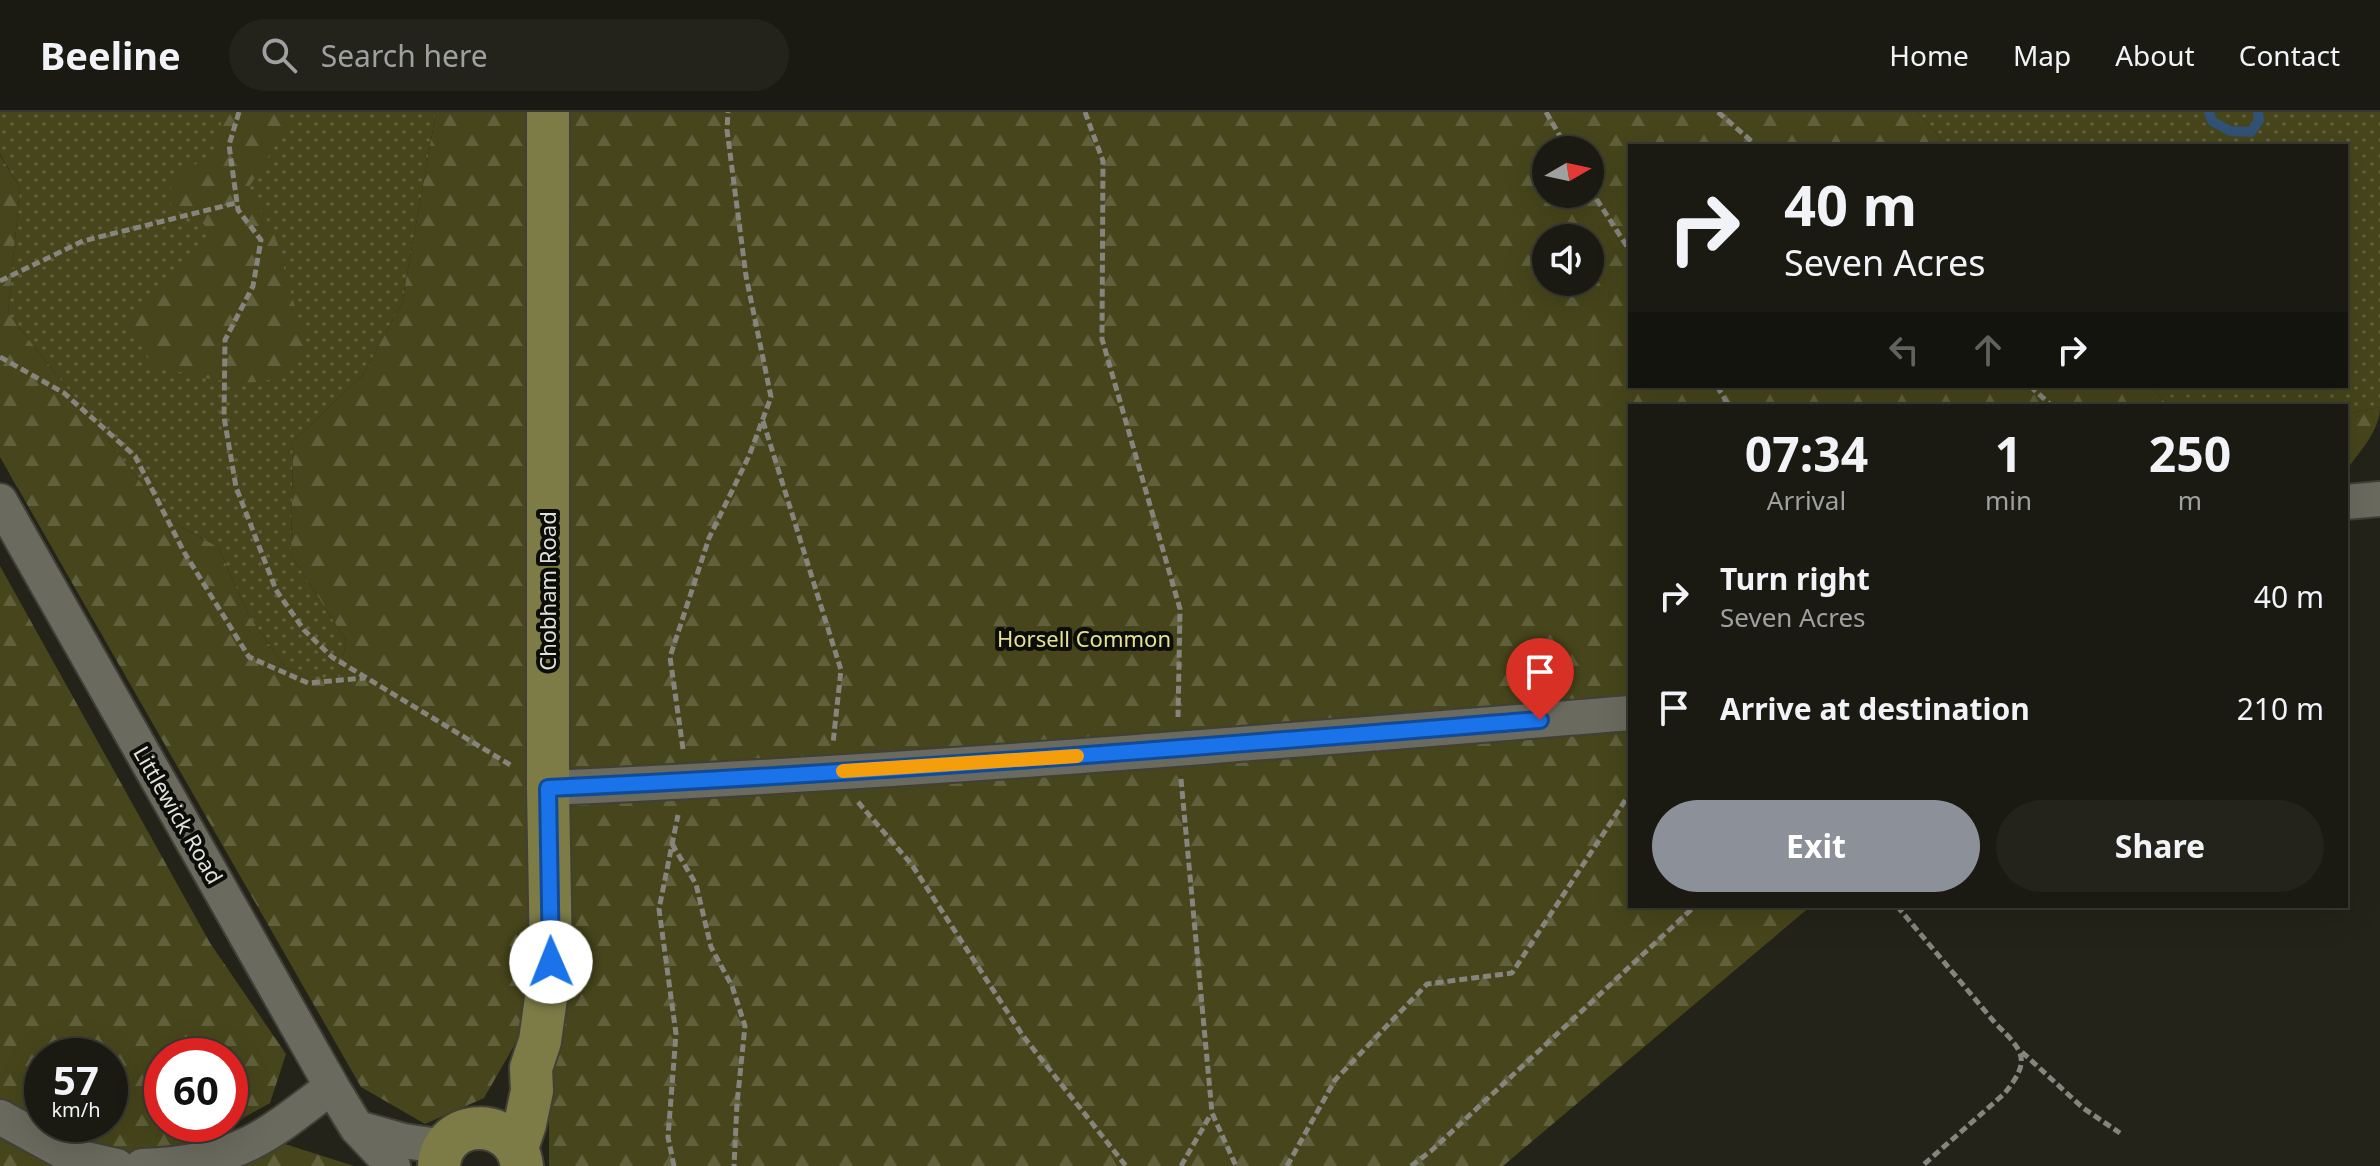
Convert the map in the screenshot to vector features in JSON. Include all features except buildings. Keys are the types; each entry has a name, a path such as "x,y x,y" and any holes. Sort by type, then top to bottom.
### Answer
{"main road":[{"name":"Chobham Road","path":"519,1157 532,1091 531,1068 540,1041 551,962 548,112"},
{"name":"Chobham Road","path":"453,1147 493,1112 531,1068"},
{"path":"453,1147 486,1127 499,1132 519,1157"}],"street":[{"path":"2348,502 2380,499"},
{"name":"Littlewick Road","path":"0,501 332,1087 357,1128 393,1166"},
{"path":"548,788 1178,750 1628,713"},
{"path":"142,1166 166,1165 217,1155 251,1143 332,1087"},
{"path":"0,1117 69,1155 117,1166"},
{"path":"357,1128 404,1141 453,1147"}],"path":[{"path":"239,112 229,145 236,203 261,240 253,286 225,340 224,417 236,487 276,590 304,630 332,657 548,788"},
{"path":"674,1166 668,1137 676,1034 659,909 684,782 684,752 670,657 709,538 749,456 771,397 746,276 727,130 728,112"},
{"path":"1085,112 1103,161 1102,339 1180,609 1178,750 1212,1113 1236,1166"},
{"path":"1546,112 1560,136"},
{"path":"1718,112 1755,144"},
{"path":"0,281 83,241 236,203"},
{"path":"1602,208 1628,248"},
{"path":"0,357 64,393 135,456 184,552 249,657 308,683 366,678"},
{"path":"2032,388 2050,404"},
{"path":"762,420 841,670 831,772 912,865 1023,1036 1126,1166"},
{"path":"1287,1166 1335,1080 1427,984 1512,973 1628,796"},
{"path":"672,844 696,884 711,947 732,986 745,1026 734,1166"},
{"path":"1411,1166 1431,1151 1693,908"},
{"path":"1899,908 2020,1051 2083,1108 2120,1133"},
{"path":"1922,1166 2004,1094 2022,1069 2020,1051"},
{"path":"1181,1166 1212,1113"}],"green space":[{"path":"0,112 436,112 402,303 363,375 293,441 291,555 346,640 339,683 286,668 249,616 218,547 172,522 8,313 20,188 0,154"},
{"path":"224,112 287,112 290,123 247,190 273,229 307,349 280,376 262,381 230,382 153,365 128,322 189,257 215,237 199,219 171,209 171,178 214,154"},
{"name":"Horsell Common","path":"436,112 1918,112 1945,144 1628,144 1628,388 2153,388 2166,404 1628,404 1628,908 1809,908 1503,1166 549,1166 549,1060 518,1039 484,1098 425,1124 361,1087 0,457 0,155 20,188 8,313 172,522 218,547 249,616 286,668 339,682 346,640 291,555 293,441 363,375 402,303"},
{"path":"1918,112 2380,112 2380,407 2348,414 2348,404 2166,404 2153,388 2348,388 2348,144 1945,144"},
{"path":"2380,407 2373,433 2348,468 2348,414"},
{"path":"0,566 210,943 286,1054 270,1103 248,1115 248,1038 144,1038 144,1142 200,1142 188,1149 190,1166 0,1166"},
{"path":"285,1144 354,1166 229,1166"}],"waterway":[{"path":"2209,112 2212,121 2230,131 2251,132 2259,120 2258,112"}],"slow traffic":[{"path":"843,771 1077,756"}],"route":[{"path":"551,962 548,788 1178,750 1540,720"}]}
